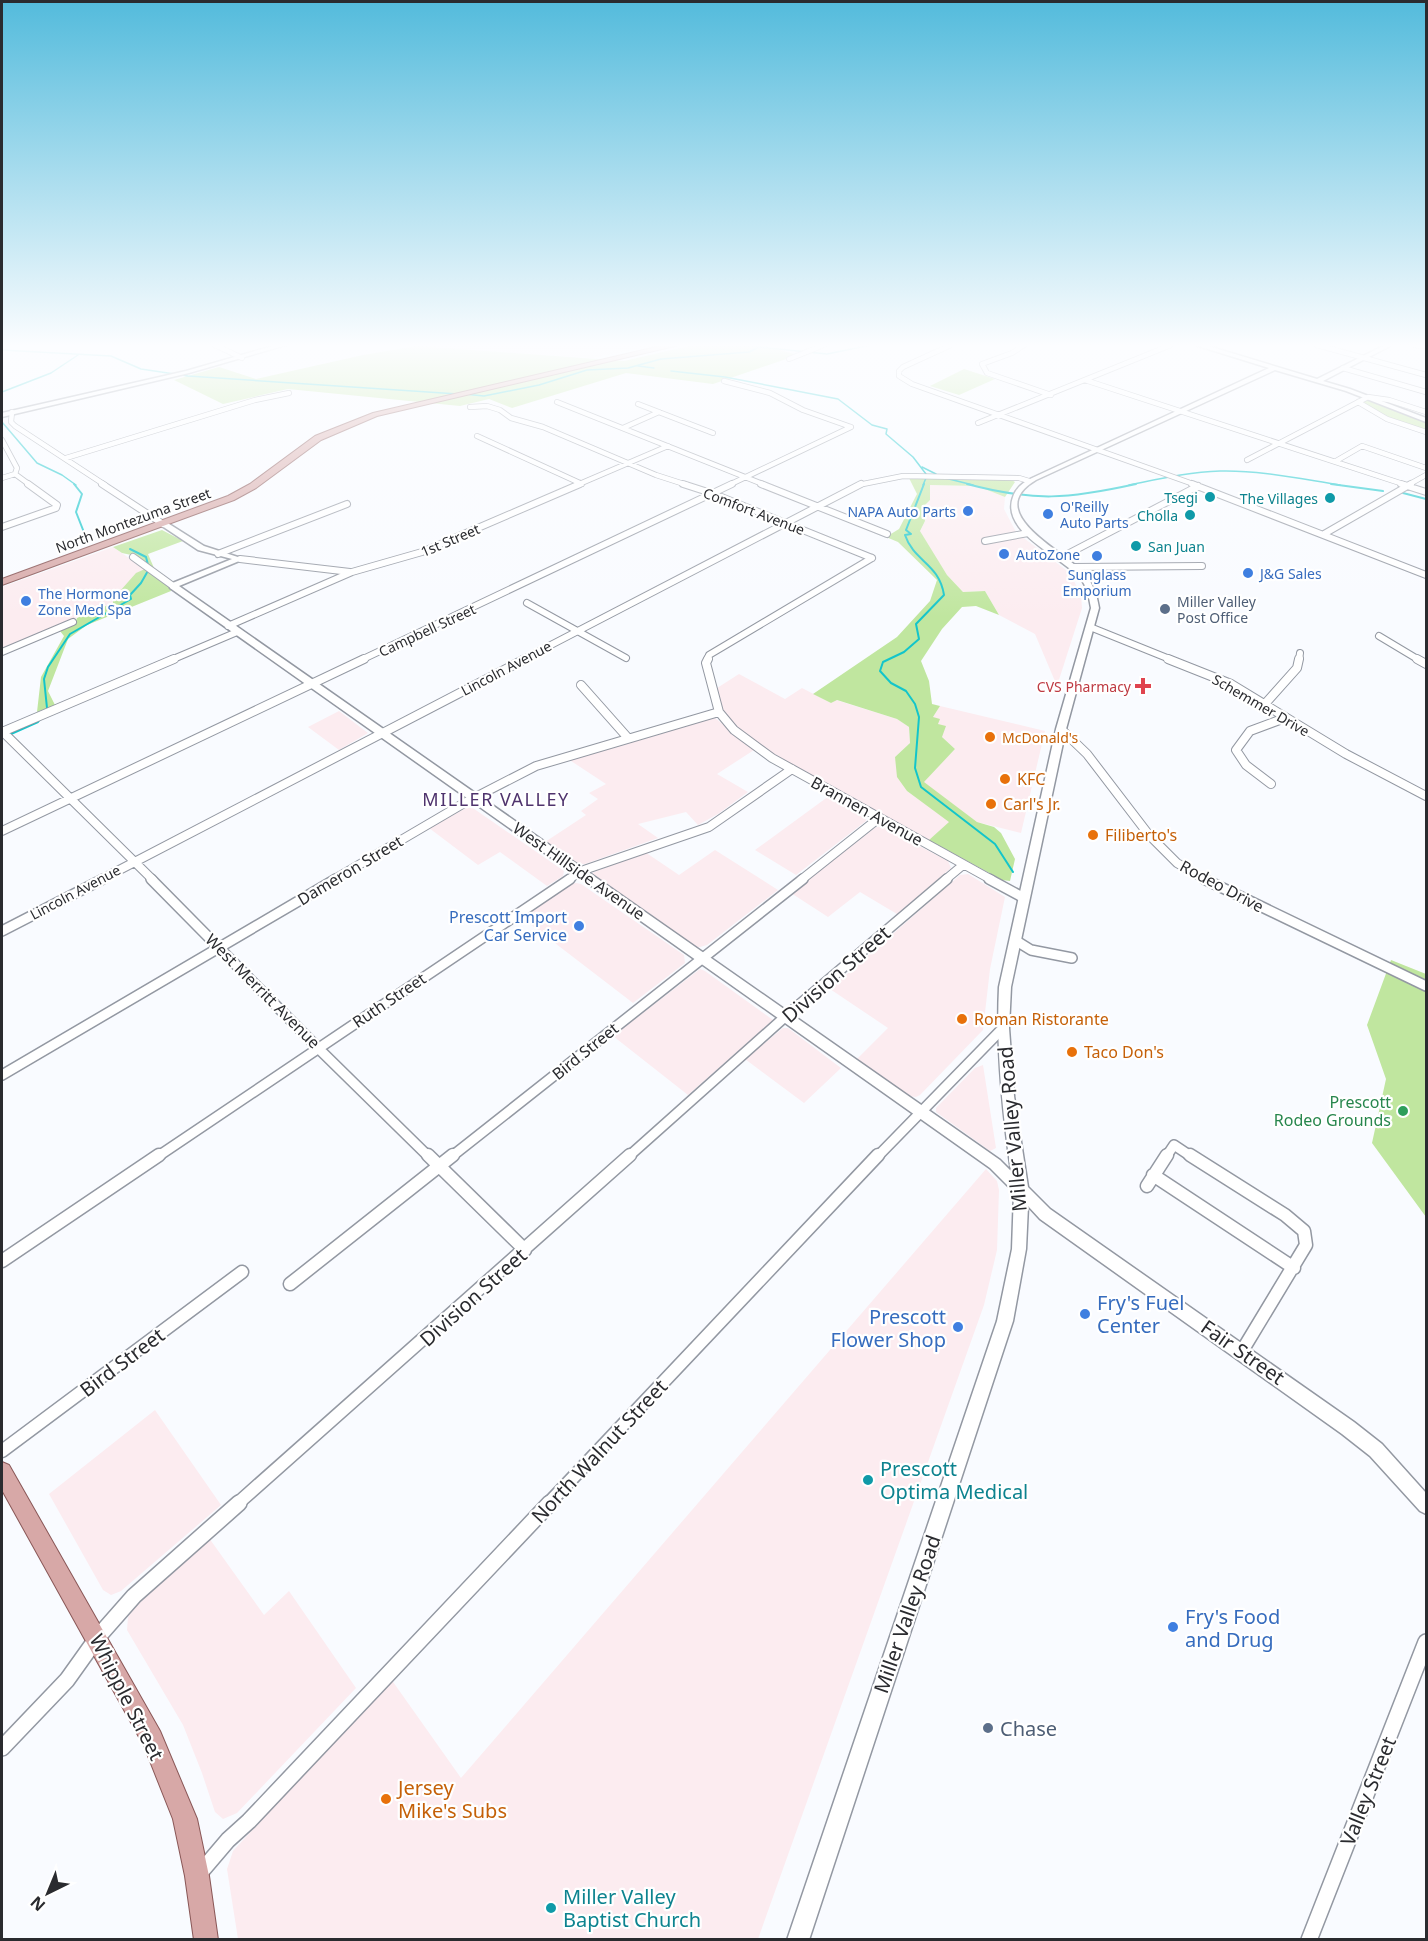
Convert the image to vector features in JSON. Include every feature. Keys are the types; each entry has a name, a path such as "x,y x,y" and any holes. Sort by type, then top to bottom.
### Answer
{"main road":[{"name":"North Montezuma Street","path":"2,582 206,509 253,486 323,436"},
{"path":"1028,533 1018,520 1014,509 1018,494 1029,481 1127,436"},
{"path":"163,524 201,548 240,559"},
{"name":"Miller Valley Road","path":"798,1940 1005,1321 1019,1249 1021,1190 1016,1169 1007,1096 1003,1028 1005,987 1061,729 1095,608 1091,591 1084,578 1062,557 1028,533"},
{"path":"173,586 240,559"},
{"name":"West Hillside Avenue","path":"173,586 995,1164 1021,1190"},
{"name":"Fair Street","path":"1021,1190 1045,1214 1335,1417 1376,1450 1426,1505"},
{"name":"Whipple Street","path":"2,1472 152,1739 185,1819 197,1876 206,1940"}],"street":[{"path":"30,436 163,524"},
{"path":"66,458 139,436"},
{"path":"477,436 582,484"},
{"name":"Comfort Avenue","path":"560,436 589,445 628,464 714,494 872,558 709,655 706,663 719,712"},
{"path":"641,436 887,534"},
{"name":"Campbell Street","path":"2,831 714,494 833,436"},
{"path":"1059,436 1159,471 1426,575"},
{"path":"1251,436 1273,443 1281,442 1426,492"},
{"path":"1247,460 1293,436"},
{"path":"2,440 17,468 15,474"},
{"path":"1336,461 1362,446 1426,468"},
{"name":"1st Street","path":"4,733 352,572 422,552 668,447"},
{"path":"2,478 15,474"},
{"path":"2,527 49,511 57,505 15,474"},
{"path":"1324,534 1426,475"},
{"name":"Lincoln Avenue","path":"2,931 862,483 888,477 1006,477 1029,481"},
{"path":"1062,557 1198,486"},
{"path":"218,554 347,504"},
{"path":"985,541 1028,533"},
{"name":"West Hillside Avenue","path":"133,556 173,586"},
{"path":"240,559 352,572"},
{"path":"1074,567 1202,566"},
{"path":"527,603 626,658"},
{"path":"2,652 73,622"},
{"name":"Schemmer Drive","path":"1090,627 1231,684 1346,754 1426,796"},
{"path":"1379,636 1426,664"},
{"path":"1264,705 1298,668 1300,653"},
{"path":"581,685 628,738"},
{"name":"Dameron Street","path":"2,1075 466,802 536,766 719,712"},
{"name":"Brannen Avenue","path":"719,712 752,744 792,769 1024,898"},
{"path":"1271,784 1246,765 1236,750 1250,731 1285,718"},
{"name":"Rodeo Drive","path":"1061,729 1087,754 1149,835 1176,863 1215,885 1426,986"},
{"name":"West Merritt Avenue","path":"4,733 71,797 318,1048 525,1250"},
{"name":"Ruth Street","path":"2,1262 581,871 709,827 792,769"},
{"name":"Bird Street","path":"290,1284 879,818"},
{"name":"Division Street","path":"2,1748 67,1680 97,1638 134,1596 786,1016 963,865"},
{"path":"1015,940 1031,950 1072,958"},
{"name":"North Walnut Street","path":"197,1876 228,1840 263,1806 920,1112 1003,1028"},
{"path":"1147,1186 1174,1145 1285,1215 1304,1232 1306,1245 1242,1351"},
{"path":"1153,1175 1294,1268"},
{"name":"Bird Street","path":"2,1451 242,1272"},
{"name":"Valley Street","path":"1309,1940 1426,1642"}],"shaded area":[{"path":"930,485 977,486 1005,497 1004,509 1016,532 1066,570 1074,581 1081,595 1082,608 1057,686 1035,634 999,615 985,591 963,592 947,575 930,549 920,531 925,521 923,507 930,500"},
{"path":"113,547 145,569 113,603 2,649 2,587"},
{"path":"739,674 785,699 802,688 831,703 836,700 897,719 909,727 910,743 895,757 907,791 950,822 929,840 770,753 741,732 722,712 714,690"},
{"path":"940,706 1045,731 1021,833 977,822 923,782 955,749 942,737 938,723 933,717"},
{"path":"339,711 368,733 339,750 308,727"},
{"path":"714,717 754,750 717,774 748,792 718,814 698,825 686,812 638,824 658,838 585,864 579,864 545,842 586,815 581,811 598,799 589,793 606,784 568,759"},
{"path":"829,796 865,816 866,821 796,875 755,850"},
{"path":"470,806 564,871 563,876 547,886 500,852 478,865 429,828"},
{"path":"881,826 948,861 951,868 897,914 860,892 828,917 791,893 876,827"},
{"path":"715,850 778,890 707,945 700,947 696,947 592,873 645,852 679,875"},
{"path":"968,874 1005,897 990,969 983,1030 920,1095 909,1096 856,1060 888,1028 830,989 960,875"},
{"path":"570,884 581,884 684,955 685,963 633,1003 521,917"},
{"path":"700,969 773,1020 688,1095 613,1036"},
{"path":"783,1028 788,1028 841,1068 804,1103 745,1059"},
{"path":"983,1065 996,1148 990,1151 936,1112 936,1108 975,1068"},
{"path":"986,1169 997,1181 999,1190 997,1250 984,1305 758,1939 238,1939 227,1869 233,1851 391,1679 461,1778"},
{"path":"155,1410 221,1505 121,1591 111,1595 103,1590 49,1494"},
{"path":"209,1538 264,1615 289,1591 356,1688 237,1813 223,1819 215,1812 183,1725 127,1630 128,1617 134,1608"}],"green space":[{"path":"909,478 1010,479 1015,482 1005,497 977,486 930,485 930,500 923,507 925,521 920,531 947,575 963,592 985,591 999,615 976,606 962,607 942,629 921,661 929,681 932,704 940,706 933,717 940,719 938,724 946,726 942,737 955,749 924,782 977,822 994,827 1001,833 1015,859 1010,881 1002,880 929,840 949,822 907,791 897,777 895,757 910,743 909,727 897,719 837,700 831,703 813,694 897,637 930,601 937,580 898,542 886,537 899,529 917,494"},
{"path":"162,530 183,541 148,554 154,568 136,556 122,553 113,547"},
{"path":"145,569 170,586 171,591 87,625 68,639 48,691 55,705 37,712 41,677 64,636 60,631 75,623 77,618 113,603 113,599 136,573"},
{"name":"Prescott Rodeo Grounds","path":"1391,960 1426,974 1426,1217 1372,1143 1386,1079 1367,1025"}],"waterway":[{"path":"14,436 37,463 62,475 76,485"},
{"path":"888,436 913,457 926,474"},
{"path":"922,467 936,474"},
{"path":"1129,485 1185,474 1220,471 1266,473 1340,485"},
{"path":"923,485 926,478"},
{"path":"949,479 973,485"},
{"path":"74,484 82,494 76,512 87,540"},
{"path":"924,484 906,530 911,534 905,535 914,551 937,576 944,595 916,624 919,639 904,652 883,662 880,671 891,683 906,691 915,704 919,717 915,768 921,787 995,844 1013,872"},
{"path":"967,484 1032,496 1090,493 1136,484"},
{"path":"1331,484 1383,491"},
{"path":"1403,493 1426,499"},
{"path":"47,708 44,679 48,667 70,634 131,599 130,595 141,583 149,569 146,557 130,549"},
{"path":"2,738 38,722 41,718"}],"place":[{"name":"Tsegi","path":"1210,497"},
{"name":"The Villages","path":"1330,498"},
{"name":"NAPA Auto Parts","path":"968,511"},
{"name":"O'Reilly Auto Parts","path":"1048,514"},
{"name":"Cholla","path":"1190,515"},
{"name":"San Juan","path":"1136,546"},
{"name":"AutoZone","path":"1004,554"},
{"name":"Sunglass Emporium","path":"1097,556"},
{"name":"J&G Sales","path":"1248,573"},
{"name":"The Hormone Zone Med Spa","path":"26,601"},
{"name":"Miller Valley Post Office","path":"1165,609"},
{"name":"CVS Pharmacy","path":"1143,686"},
{"name":"McDonald's","path":"990,737"},
{"name":"KFC","path":"1005,779"},
{"name":"Carl's Jr.","path":"991,804"},
{"name":"Filiberto's","path":"1093,835"},
{"name":"Prescott Import Car Service","path":"579,926"},
{"name":"Roman Ristorante","path":"962,1019"},
{"name":"Taco Don's","path":"1072,1052"},
{"name":"Prescott Rodeo Grounds","path":"1403,1111"},
{"name":"Fry's Fuel Center","path":"1085,1314"},
{"name":"Prescott Flower Shop","path":"958,1327"},
{"name":"Prescott Optima Medical","path":"868,1480"},
{"name":"Fry's Food and Drug","path":"1173,1627"},
{"name":"Chase","path":"988,1728"},
{"name":"Jersey Mike's Subs","path":"386,1799"},
{"name":"Miller Valley Baptist Church","path":"551,1908"}],"district":[{"name":"MILLER VALLEY","path":"496,799"}]}
